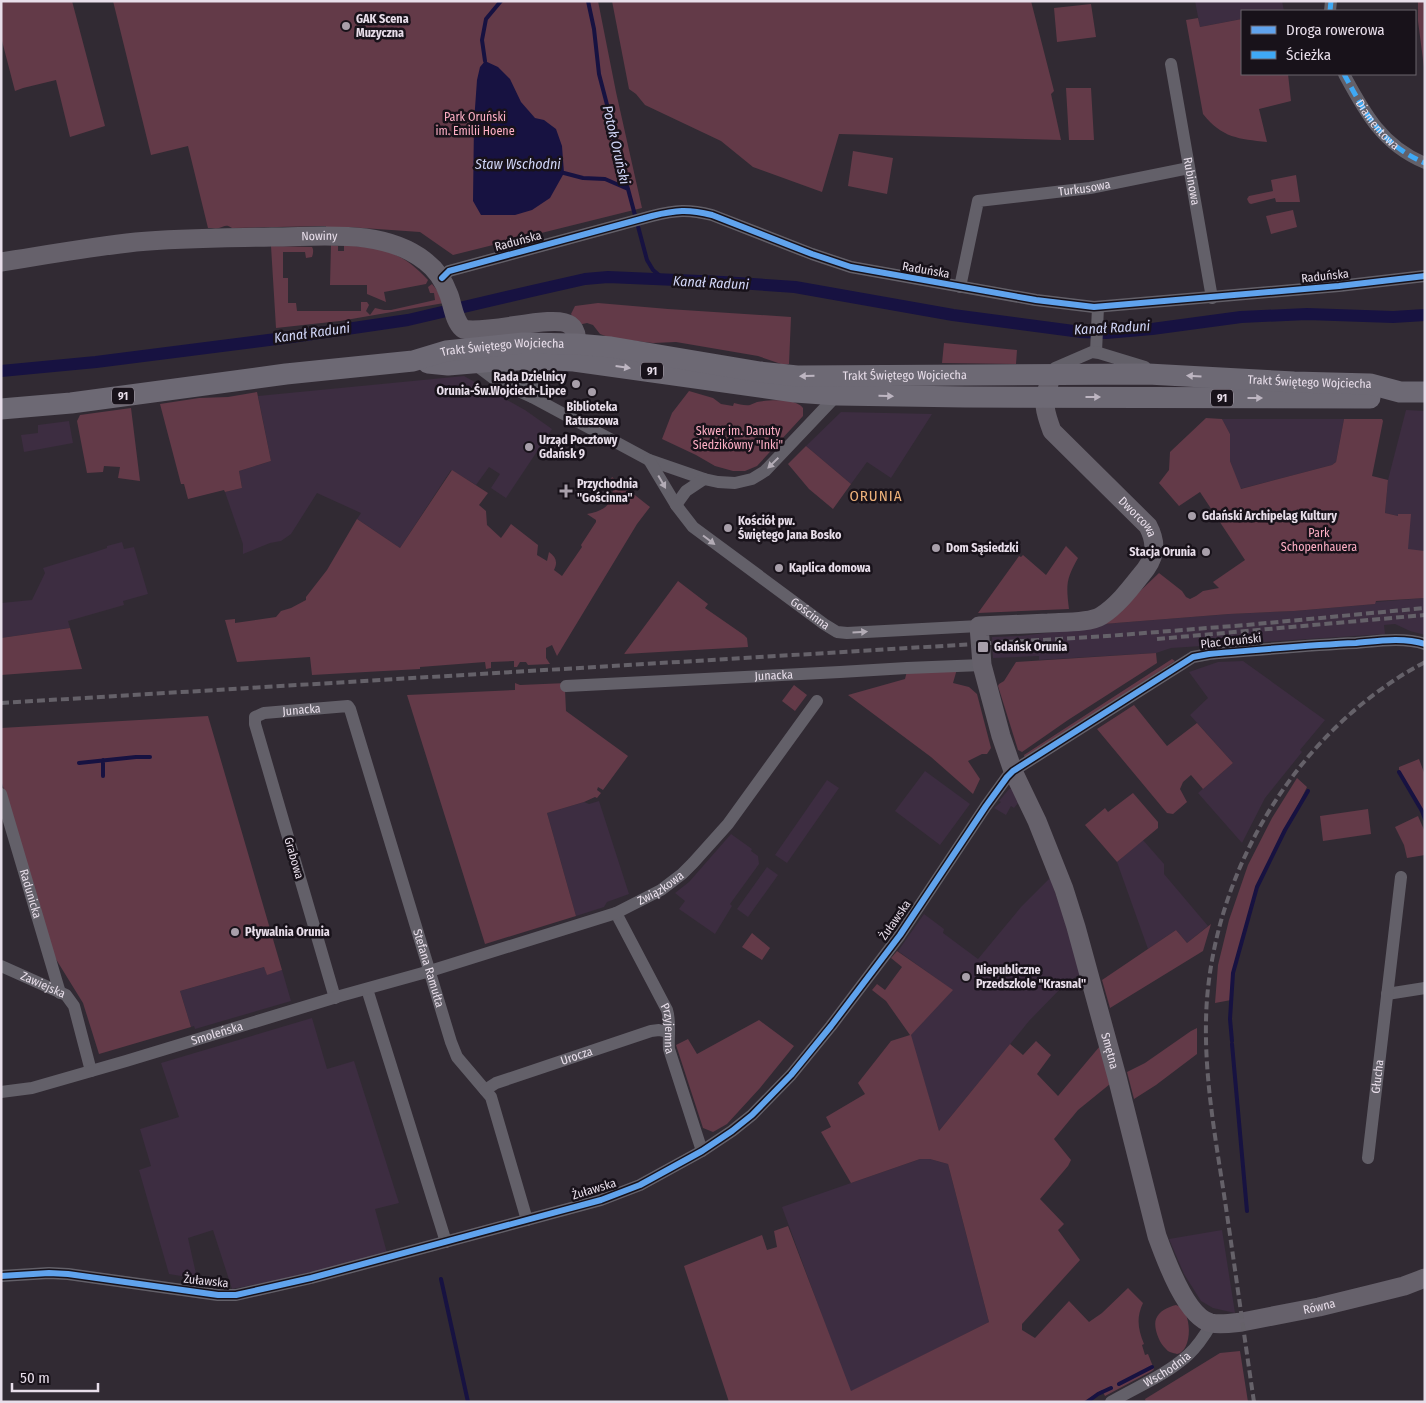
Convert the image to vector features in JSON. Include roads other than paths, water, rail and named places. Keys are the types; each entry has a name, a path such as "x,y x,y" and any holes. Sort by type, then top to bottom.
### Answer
{"main road":[{"name":"Trakt Świętego Wojciecha","path":"1,409 71,403 286,374 413,361 448,365 484,357 523,343 575,352 669,373 805,393 837,395 1369,398 1400,392 1425,392"},
{"name":"Trakt Świętego Wojciecha","path":"484,357 535,359 575,352 634,351 760,372 797,376 1148,374 1370,384 1400,392"}],"street":[{"name":"Rubinowa","path":"1171,64 1212,298"},
{"name":"Diamentowa","path":"1345,75 1371,121 1385,138 1399,150 1425,163"},
{"name":"Turkusowa","path":"960,288 978,201 1090,188 1189,168"},
{"name":"Raduńska","path":"446,286 449,271 672,211 695,211 712,215 851,267 960,288 1054,303 1098,307 1339,286 1425,276"},
{"name":"Nowiny","path":"1,262 168,240 343,236 361,238 393,244 426,262 446,286 457,321 463,329 470,331 533,323 562,322 570,324 574,329 576,335 575,352"},
{"path":"1022,375 1044,397 1055,368 1092,352 1096,348 1098,307"},
{"path":"1096,348 1144,367 1148,374"},
{"path":"484,357 497,381 532,397 649,460 704,479 736,484 752,479 765,471 856,375"},
{"path":"484,357 532,397"},
{"path":"532,397 532,376 535,359"},
{"path":"805,393 819,414"},
{"name":"Dworcowa","path":"979,626 1076,622 1098,617 1125,594 1147,568 1152,558 1154,544 1148,526 1052,432 1046,416 1044,397"},
{"name":"Gościnna","path":"649,460 676,505 693,527 837,632 979,626"},
{"path":"676,505 686,491 704,479"},
{"path":"979,626 982,665 1001,736 1013,771"},
{"name":"Plac Oruński","path":"1013,771 1193,657 1209,654 1397,640 1424,644"},
{"name":"Junacka","path":"566,686 982,665"},
{"name":"Związkowa","path":"430,971 616,913 661,890 682,874 728,824 817,701"},
{"name":"Junacka","path":"255,717 264,713 348,706"},
{"name":"Stefana Ramułta","path":"348,706 454,1050 491,1097 527,1220"},
{"name":"Grabowa","path":"255,717 255,724 335,998"},
{"name":"Żuławska","path":"1,1276 49,1273 68,1274 218,1295 236,1295 311,1278 601,1200 630,1190 702,1151 732,1131 752,1115 791,1075 900,935 986,806 1013,771"},
{"name":"Smętna","path":"1013,771 1037,821 1064,889 1073,918 1117,1077 1157,1236 1165,1258 1190,1307 1196,1315 1212,1323"},
{"name":"Radunicka","path":"1,794 60,993"},
{"name":"Głucha","path":"1368,1158 1401,877"},
{"name":"Przyjemna","path":"616,913 667,1010 669,1016 669,1049 702,1151"},
{"name":"Zawiejska","path":"1,966 66,996 74,1006 91,1071"},
{"name":"Smoleńska","path":"1,1092 32,1088 430,971"},
{"path":"1386,994 1425,988"},
{"path":"367,989 446,1242"},
{"name":"Urocza","path":"485,1090 496,1083 651,1030 668,1032"},
{"name":"Równa","path":"1212,1323 1230,1324 1319,1307 1404,1286 1425,1278"},
{"name":"Wschodnia","path":"1111,1402 1167,1371 1188,1355 1200,1342 1212,1323"}],"water":[{"name":"Staw Wschodni","path":"485,61 498,67 510,79 521,102 535,118 544,120 556,129 562,146 564,173 550,198 532,210 515,215 481,215 473,201 474,122 477,80 480,67"}],"waterway":[{"path":"485,61 482,40 486,19 501,1"},
{"name":"Potok Oruński","path":"588,1 594,29 599,74 611,120 616,153 628,189 647,260 653,270 665,280"},
{"path":"564,173 583,178 605,179 628,189"},
{"name":"Kanał Raduni","path":"1,371 96,362 408,320 585,279 608,277 795,287 953,315 1081,332 1106,333 1152,329 1241,317 1307,314 1393,317 1425,315"},
{"path":"79,763 150,757"},
{"path":"103,760 103,776"},
{"path":"1399,772 1425,819"},
{"path":"1232,1041 1230,1019 1233,973 1257,887 1285,830 1308,791"},
{"path":"1232,1044 1247,1211"},
{"path":"441,1279 468,1402"},
{"path":"1119,1384 1152,1367"},
{"path":"1087,1402 1111,1388"}],"railway":[{"path":"1,703 1107,636 1425,608"},
{"path":"1157,639 1425,615"},
{"path":"1254,1402 1208,1075 1206,1050 1207,999 1214,948 1228,897 1248,849 1274,803 1305,761 1341,723 1381,689 1425,662"}],"place":[{"name":"GAK Scena Muzyczna","path":"346,26"},
{"name":"Rada Dzielnicy Orunia-Św.Wojciech-Lipce","path":"576,384"},
{"name":"Biblioteka Ratuszowa","path":"592,392"},
{"name":"Urząd Pocztowy Gdańsk 9","path":"529,447"},
{"name":"Przychodnia \"Gościnna\"","path":"566,491"},
{"name":"Gdański Archipelag Kultury","path":"1192,516"},
{"name":"Kościół pw. Świętego Jana Bosko","path":"728,528"},
{"name":"Dom Sąsiedzki","path":"936,548"},
{"name":"Stacja Orunia","path":"1206,552"},
{"name":"Kaplica domowa","path":"779,568"},
{"name":"Gdańsk Orunia","path":"983,647"},
{"name":"Pływalnia Orunia","path":"235,932"},
{"name":"Niepubliczne Przedszkole \"Krasnal\"","path":"966,977"}],"district":[{"name":"ORUNIA","path":"876,496"}],"park label":[{"name":"Park Oruński im. Emilii Hoene","path":"475,124"},
{"name":"Skwer im. Danuty Siedzikówny \"Inki\"","path":"738,438"},
{"name":"Park Schopenhauera","path":"1319,540"}]}
